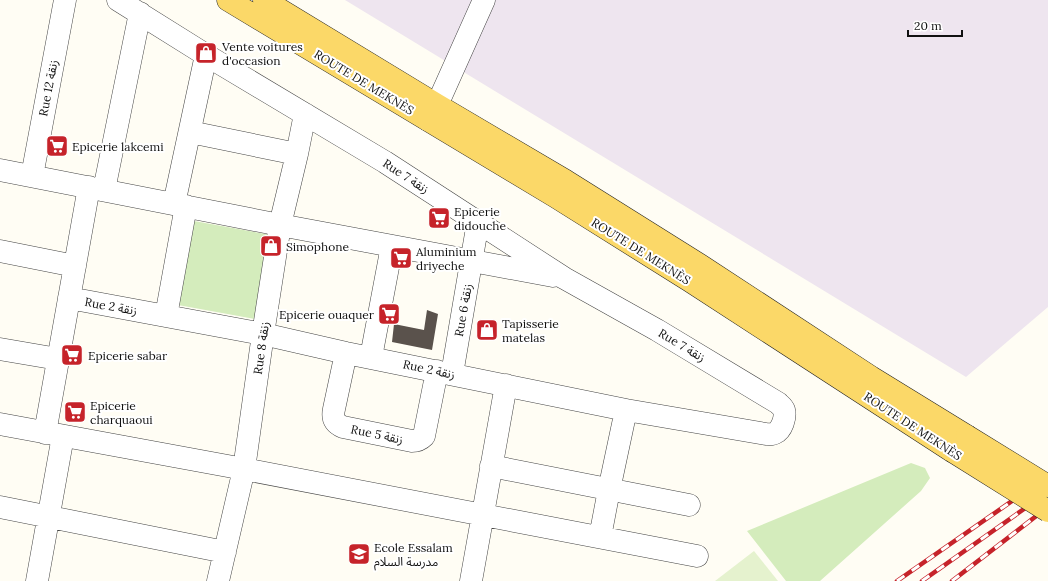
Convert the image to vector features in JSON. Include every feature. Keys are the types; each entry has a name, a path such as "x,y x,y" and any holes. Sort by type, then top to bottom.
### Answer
{"main road":[{"name":"ROUTE DE MEKNÈS","path":"228,0 433,113 566,181 871,377 1048,486"},
{"name":"ROUTE DE MEKNÈS","path":"264,0 562,201 690,281 952,452 1048,511"}],"street":[{"name":"Rue 12 زنقة","path":"32,176 65,0"},
{"name":"Rue 7 زنقة","path":"118,0 206,55 385,162 564,278 657,330 778,403 784,411 783,421"},
{"path":"433,113 484,0"},
{"path":"37,581 48,518 58,359 74,266 96,189 140,13"},
{"path":"166,316 190,132 206,55"},
{"name":"Rue 8 زنقة","path":"218,581 244,469 280,225 305,114"},
{"path":"190,132 297,154"},
{"path":"0,170 280,225 564,278"},
{"name":"Rue 6 زنقة","path":"444,373 471,260 478,222"},
{"path":"371,358 392,246"},
{"path":"0,251 74,266"},
{"name":"Rue 2 زنقة","path":"69,298 263,334 346,353 626,410 766,434 776,433 781,427 783,421"},
{"path":"0,349 58,359"},
{"name":"Rue 5 زنقة","path":"346,353 333,417 336,423 343,427 412,441 419,440 424,436 444,373"},
{"path":"471,581 506,385"},
{"path":"600,537 626,410"},
{"path":"0,424 482,514 697,556"},
{"path":"491,466 688,505"},
{"path":"0,507 48,518 225,552"}],"shaded area":[{"path":"345,0 1048,0 1048,307 966,377"}],"green space":[{"path":"194,221 271,235 255,319 178,305"},
{"path":"911,463 925,468 930,478 921,491 820,581 786,581 747,531"},
{"path":"754,551 778,581 715,581"}],"building":[{"path":"427,310 438,314 432,350 392,342 394,324 424,330"}],"railway":[{"path":"897,581 1048,476"},
{"path":"922,581 1048,492"},
{"path":"952,581 1048,507"}],"place":[{"name":"Vente voitures d'occasion","path":"206,53"},
{"name":"Epicerie lakcemi","path":"57,146"},
{"name":"Epicerie didouche","path":"439,218"},
{"name":"Simophone","path":"271,246"},
{"name":"Aluminium driyeche","path":"401,258"},
{"name":"Epicerie ouaquer","path":"389,314"},
{"name":"Tapisserie matelas","path":"487,330"},
{"name":"Epicerie sabar","path":"72,355"},
{"name":"Epicerie charquaoui","path":"75,412"},
{"name":"Ecole Essalam مدرسة السلام","path":"359,554"}]}
